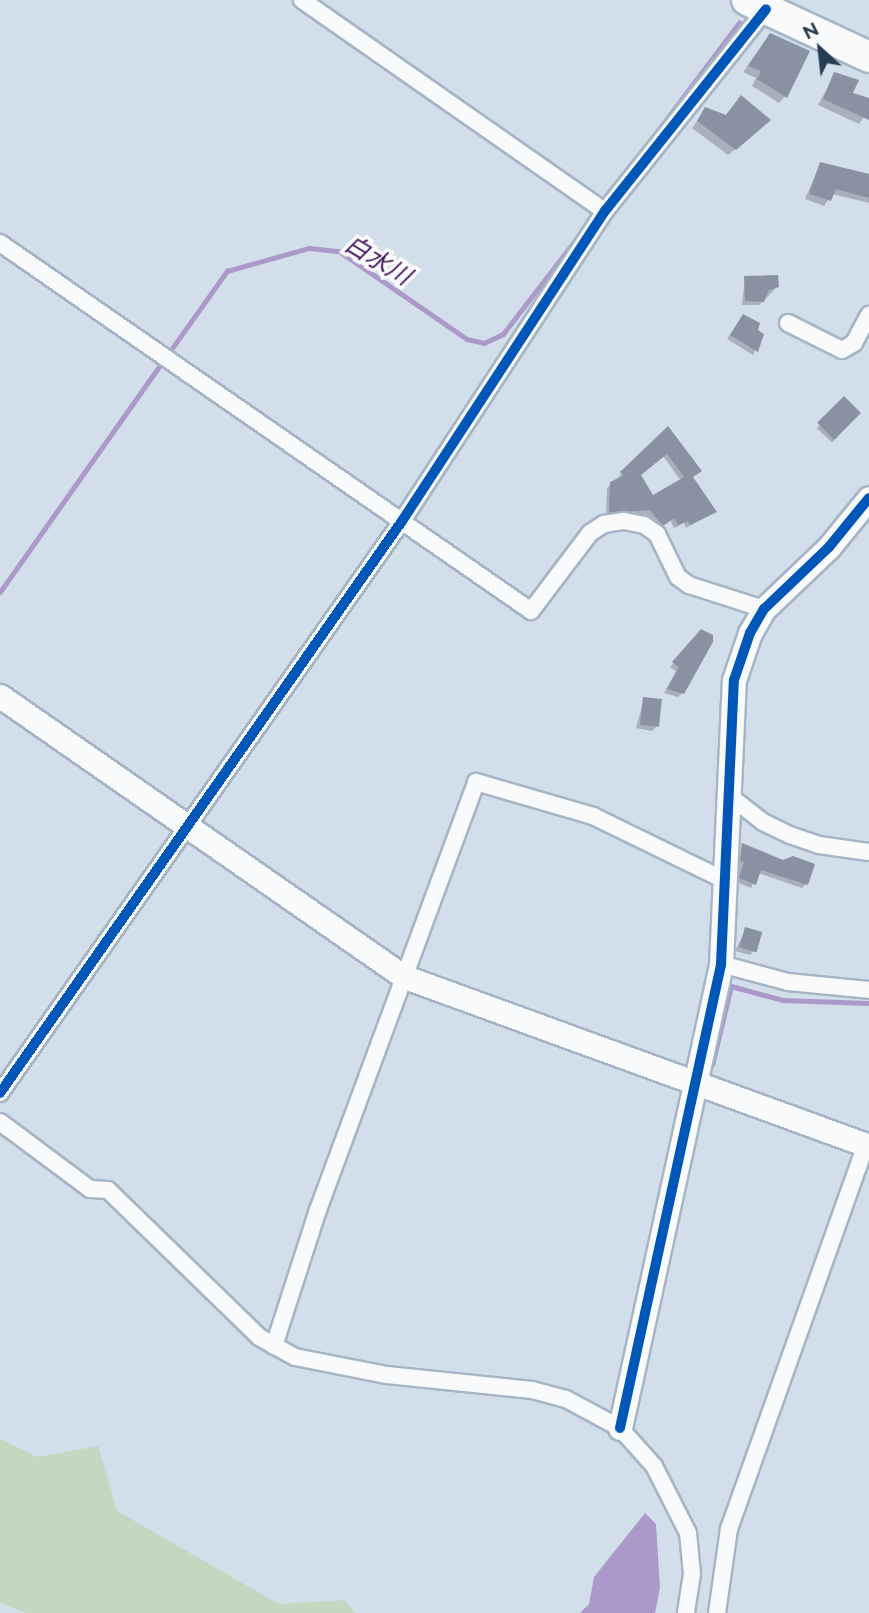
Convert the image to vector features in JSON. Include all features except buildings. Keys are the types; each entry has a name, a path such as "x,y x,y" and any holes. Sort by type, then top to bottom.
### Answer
{"highway":[{"path":"757,4 869,57"}],"street":[{"path":"302,0 605,211"},
{"path":"0,1093 402,521 605,211 757,4"},
{"path":"0,243 531,611 590,533 604,524 625,521 644,525 657,534 678,577 689,585 764,609"},
{"path":"788,323 842,350 854,343 869,315"},
{"path":"620,1428 721,964 732,797 734,680 750,633 764,609 830,547 869,498"},
{"path":"0,696 405,976 868,1146 729,1529 716,1613"},
{"path":"274,1346 318,1210 476,782 593,816 726,881"},
{"path":"732,797 763,821 790,835 819,845 869,852"},
{"path":"721,964 788,982 869,990"},
{"path":"0,1122 90,1189 108,1190 229,1309 274,1346 295,1357 387,1375 532,1390 566,1399 620,1428 654,1466 688,1533 692,1574 686,1613"}],"green space":[{"path":"0,1439 37,1457 98,1446 117,1511 279,1604 345,1600 355,1613 26,1613 0,1603"}],"shaded area":[{"path":"645,1513 656,1524 660,1588 655,1613 580,1613 589,1604 594,1577"}],"waterway":[{"name":"白水川","path":"638,157 739,23"},
{"name":"白水川","path":"168,354 227,271 309,248 339,251 467,339 484,343 503,334 584,229"},
{"name":"白水川","path":"0,592 163,361"},
{"path":"712,1065 731,986 783,1000 869,1003"}],"cycle path":[{"path":"0,1093 402,521 605,211 766,9"},
{"path":"620,1428 721,964 734,680 750,633 764,609 829,547 869,498"}]}
